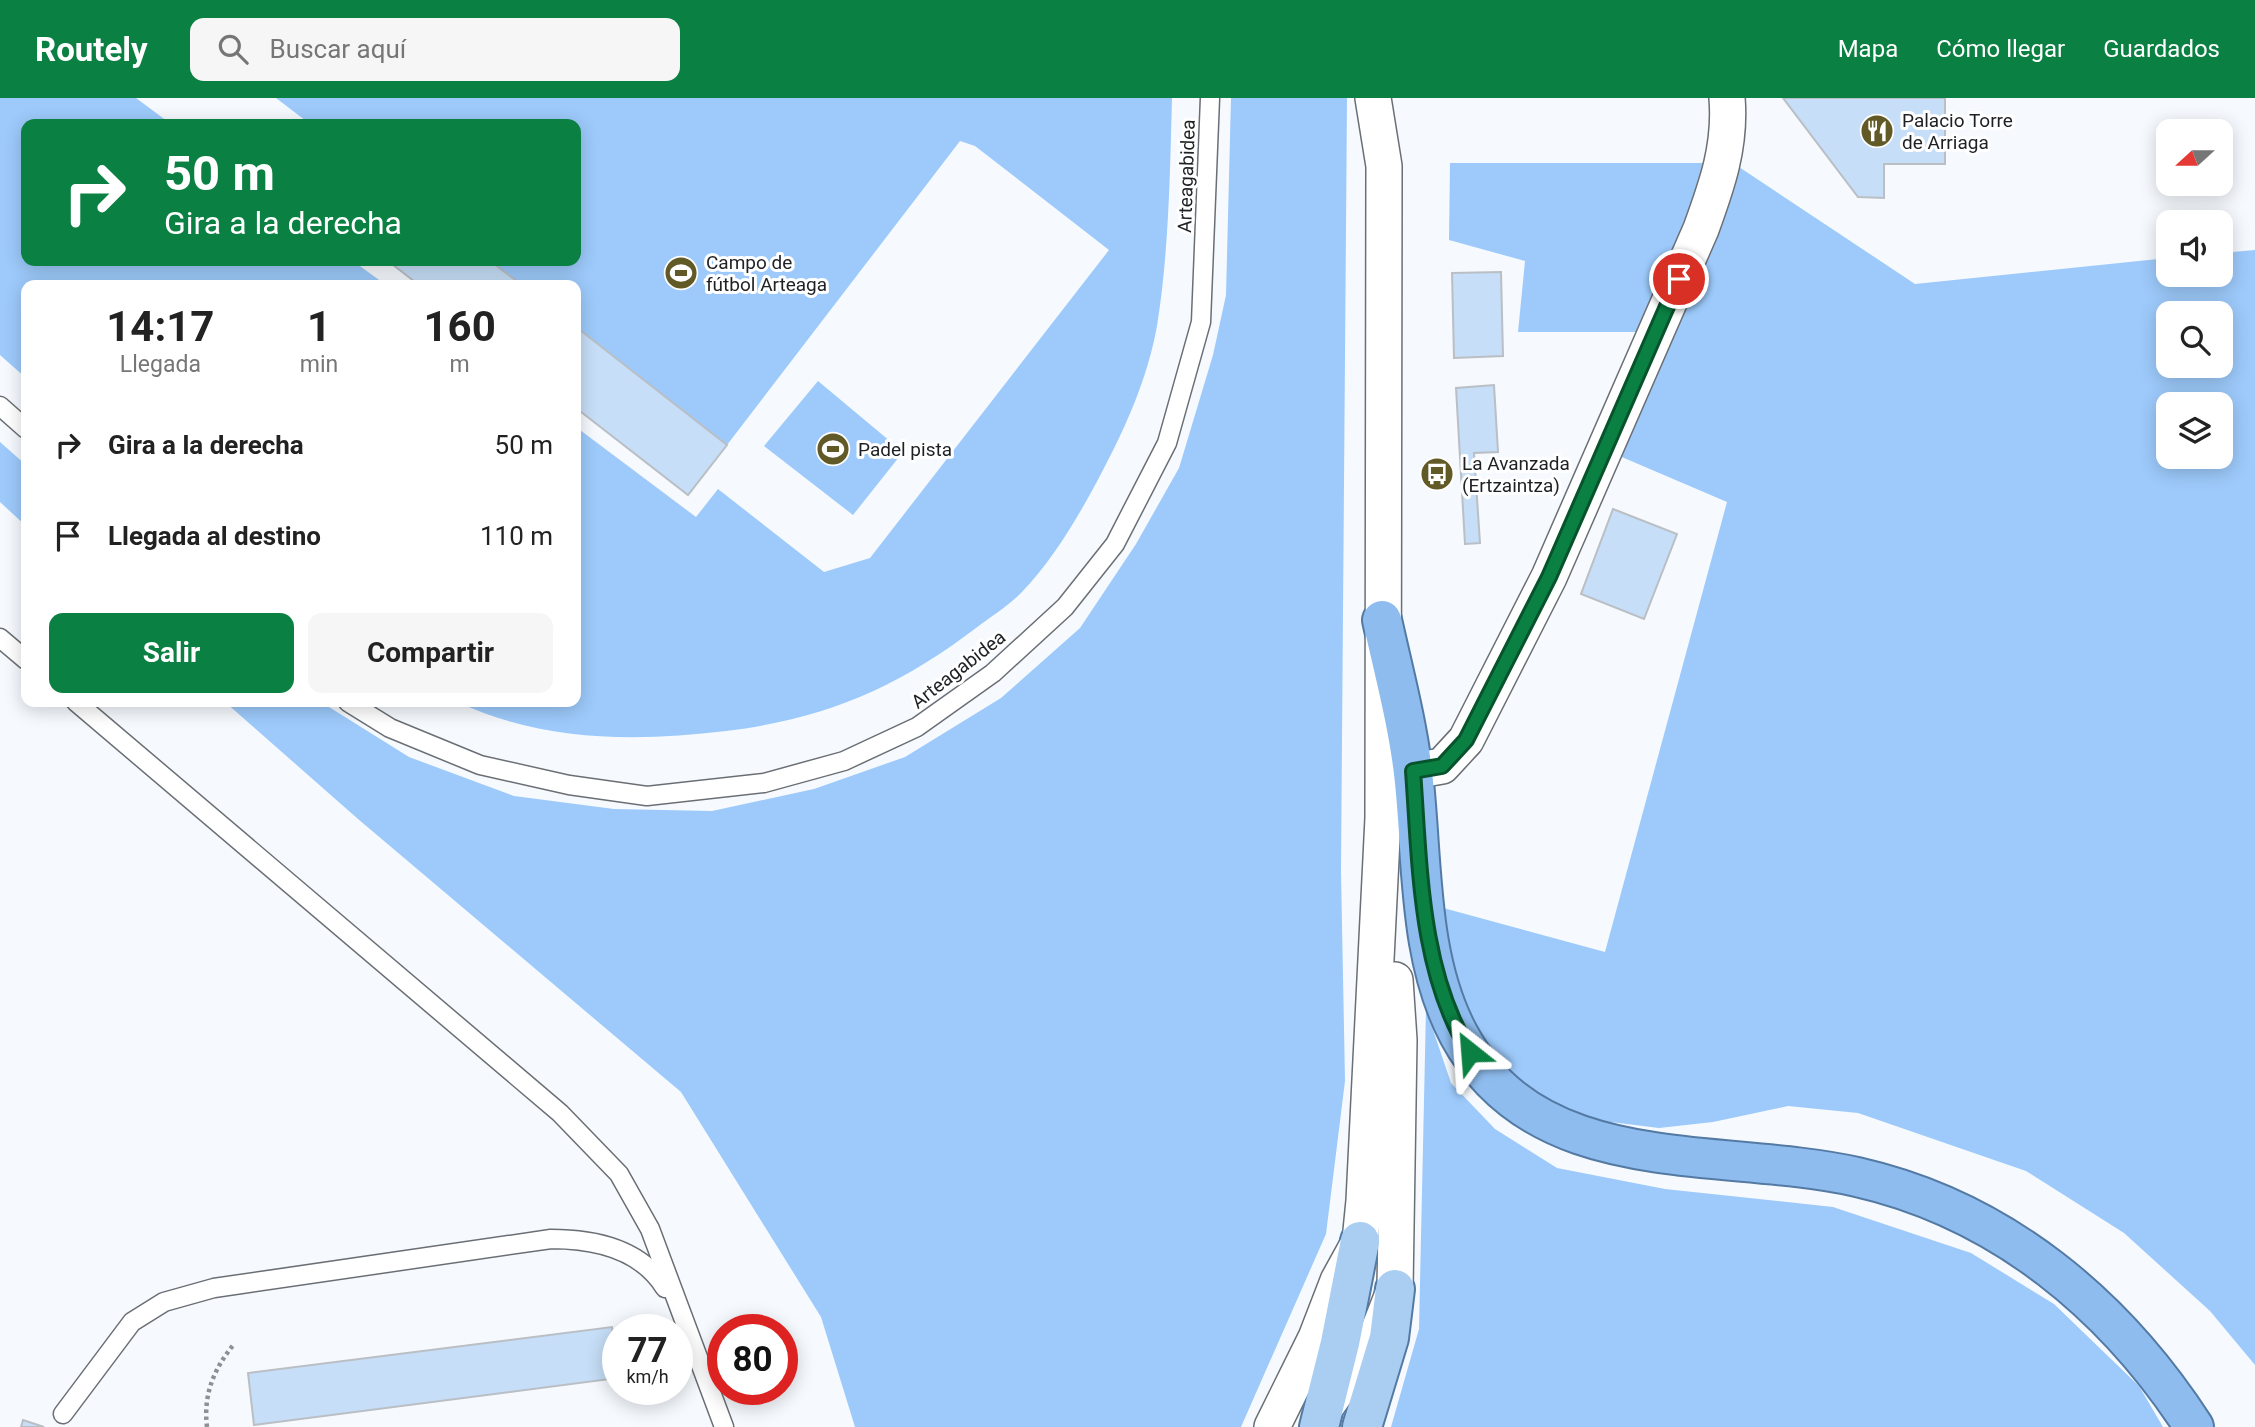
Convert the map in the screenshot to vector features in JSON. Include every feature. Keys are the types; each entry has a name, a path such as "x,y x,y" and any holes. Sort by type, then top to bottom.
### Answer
{"highway":[{"path":"1382,620 1413,771 1426,909 1441,988 1458,1033 1482,1071 1507,1097 1553,1126 1609,1146 1746,1160 1859,1178 1956,1210 2045,1263 2105,1313 2162,1378 2193,1427"}],"main road":[{"path":"1317,1422 1360,1241"},
{"path":"1362,1427 1389,1338 1395,1289"}],"street":[{"path":"1272,1427 1360,1241 1383,818 1384,166 1373,98"},
{"path":"1384,166 1397,98"},
{"path":"1413,771 1442,766 1466,740 1549,577 1701,229 1721,175 1727,146 1727,98"},
{"path":"1317,1422 1378,1332 1395,1289 1399,1040 1383,818"}],"lane":[{"name":"Arteagabidea","path":"356,707 390,728 480,765 569,785 647,796 764,783 844,761 917,727 993,673 1065,607 1115,544 1167,443 1201,322 1210,98"},
{"path":"0,406 21,425"},
{"path":"0,638 21,656"},
{"path":"82,707 560,1113 619,1174 650,1229 683,1314"},
{"path":"63,1414 132,1322 164,1302 214,1288 551,1239 584,1239 625,1252 655,1272 682,1314"},
{"path":"693,1342 724,1427"}],"path":[{"path":"207,1427 209,1384 234,1344"}],"shaded area":[{"path":"0,98 136,98 164,119 21,119 21,266 360,266 379,280 21,280 21,374 0,355"},
{"path":"276,98 1172,98 1164,269 1157,326 1148,363 1112,453 1095,486 1045,565 1010,602 918,668 858,698 828,709 762,726 692,735 623,737 589,736 523,725 470,707 581,707 581,431 696,517 718,489 824,572 870,558 1109,250 975,146 960,141 727,445 581,333 581,280 512,280 494,266 581,266 581,119 303,119"},
{"path":"1231,98 1347,98 1341,871 1345,1081 1326,1234 1241,1427 855,1427 821,1317 681,1092 358,819 231,707 329,707 409,757 514,796 614,809 712,811 814,789 905,757 1001,698 1080,628 1136,544 1179,468 1213,355 1226,295"},
{"path":"1450,163 1733,163 1915,284 2156,259 2156,287 2233,287 2233,252 2255,250 2255,1365 2210,1311 2124,1233 2026,1171 1858,1113 1788,1106 1713,1122 1659,1128 1578,1118 1530,1092 1492,1057 1462,999 1436,906 1605,952 1727,502 1596,446 1644,332 1518,332 1525,261 1449,240"},
{"name":"Padel pista","path":"818,381 903,452 853,515 764,446"},
{"path":"0,442 21,461 21,521 0,502"},
{"path":"1426,1009 1451,1083 1495,1129 1557,1168 1665,1189 1833,1207 1971,1253 2054,1304 2139,1386 2163,1427 1391,1427 1419,1329"}],"building":[{"name":"Palacio Torre de Arriaga","path":"1783,98 1945,98 1945,164 1884,164 1884,198 1858,197"},
{"path":"394,266 497,266 515,280 413,280"},
{"path":"1501,272 1503,356 1454,358 1452,273"},
{"path":"581,331 727,445 688,495 581,412"},
{"path":"1494,385 1498,452 1474,453 1480,543 1465,544 1456,388"},
{"path":"1613,509 1677,534 1644,619 1581,594"},
{"path":"602,1328 602,1380 254,1425 248,1373"},
{"path":"23,1420 44,1427 21,1427"}],"place":[{"name":"Palacio Torre de Arriaga","path":"1877,131"},
{"name":"Campo de fútbol Arteaga","path":"681,273"},
{"name":"Padel pista","path":"833,449"},
{"name":"La Avanzada (Ertzaintza)","path":"1437,474"}],"route":[{"path":"1470,1052 1458,1033 1441,988 1429,936 1413,771 1442,766 1466,740 1549,577 1679,279"}]}
